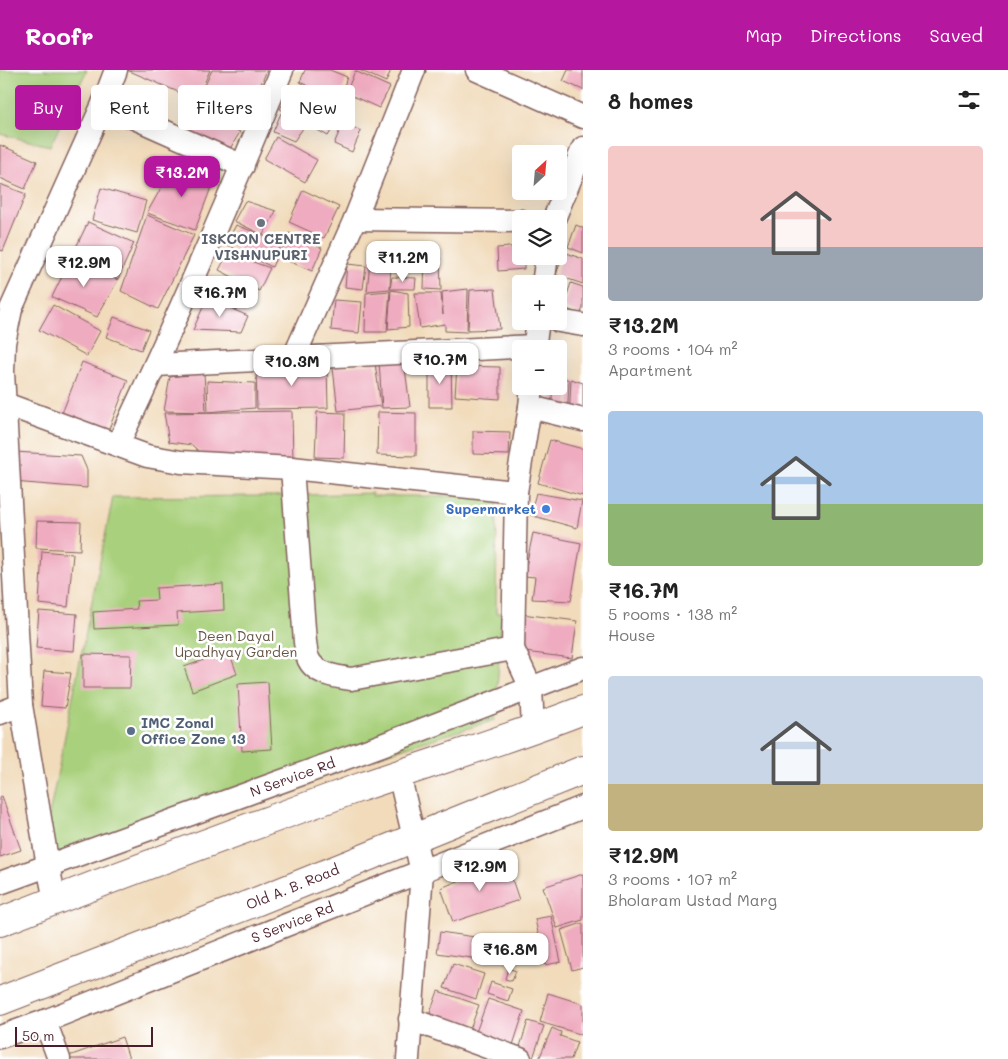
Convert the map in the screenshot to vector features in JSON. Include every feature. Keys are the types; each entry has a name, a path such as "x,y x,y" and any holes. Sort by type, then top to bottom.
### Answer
{"main road":[{"path":"0,922 213,839 583,710"},
{"name":"Old A. B. Road","path":"0,1001 258,901 583,770"}],"street":[{"path":"110,85 116,70"},
{"path":"118,444 156,365 282,70"},
{"path":"293,359 355,219 414,70"},
{"path":"477,70 583,117"},
{"path":"55,900 21,705 7,560 2,403 4,343 11,309 91,130"},
{"path":"161,130 242,166"},
{"path":"558,210 583,148"},
{"path":"355,219 512,221"},
{"path":"567,322 583,325"},
{"path":"156,365 512,348"},
{"path":"533,729 531,688 513,649 516,492 531,397 583,420"},
{"path":"2,403 147,456 181,462 292,468 516,492"},
{"path":"292,468 305,642 308,660 318,669 330,676 351,679 513,649"},
{"name":"N Service Rd","path":"0,883 391,742 583,668"},
{"path":"0,713 21,705"},
{"path":"399,774 422,872 408,1059"},
{"name":"S Service Rd","path":"0,1037 45,1021 583,807"},
{"path":"410,1019 520,1059"},
{"path":"45,1021 59,1059"}],"green space":[{"path":"0,70 87,70 80,85 15,85 15,130 58,130 50,146 0,134"},
{"name":"Deen Dayal Upadhyay Garden","path":"372,493 372,496 497,496 496,613 502,613 497,690 495,691 495,720 40,860 113,497"}],"building":[{"path":"127,70 210,70 204,85 178,85 178,92 168,88 168,85 162,85"},
{"path":"212,70 267,70 260,85 205,85"},
{"path":"305,70 330,70 347,77 344,85 306,85 300,82"},
{"path":"359,70 391,70 386,82"},
{"path":"568,70 583,70 583,90 563,81"},
{"path":"355,71 390,87 379,108 355,97 355,85 349,85"},
{"path":"281,113 281,130 302,130 294,141 273,132"},
{"path":"355,128 361,131 352,152 334,144 340,130 355,130"},
{"path":"185,130 236,130 240,132 225,157 183,134"},
{"path":"317,130 332,130 328,136"},
{"path":"276,137 317,160 305,182 264,159"},
{"path":"0,145 37,161 25,189 0,178"},
{"path":"175,163 213,182 195,230 147,213"},
{"path":"0,184 26,194 3,251 0,250"},
{"path":"101,188 146,201 137,233 92,220"},
{"path":"303,190 339,207 324,238 289,222"},
{"path":"245,201 276,211 263,235 234,221"},
{"path":"147,215 194,235 158,309 121,291"},
{"path":"88,222 134,243 118,279 71,258"},
{"path":"236,225 282,243 272,267 226,244"},
{"path":"576,225 583,228 583,253 568,247"},
{"path":"289,233 322,248 312,271 279,257"},
{"path":"512,247 512,265 524,265 524,269 498,271 497,248"},
{"path":"371,252 391,253 390,289 367,291"},
{"path":"228,253 270,268 259,291 219,270"},
{"path":"567,253 583,259 583,284 567,279 567,275 556,275 559,265 567,265"},
{"path":"425,256 440,258 441,290 424,289"},
{"path":"409,257 413,269 394,270 393,259"},
{"path":"70,260 118,280 97,317 52,297"},
{"path":"347,264 366,266 363,289 345,287"},
{"path":"392,277 416,278 415,289 390,289"},
{"path":"571,283 583,287 583,308 580,315 567,309 567,295"},
{"path":"468,289 467,332 445,331 445,324 420,328 415,293 441,293 443,315 442,292"},
{"path":"495,289 500,329 468,330 470,290"},
{"path":"391,290 408,293 409,327 388,329"},
{"path":"390,291 387,332 365,332 366,293"},
{"path":"207,298 248,316 241,332 193,330"},
{"path":"334,300 362,302 359,333 331,330"},
{"path":"53,305 100,331 87,356 39,330"},
{"path":"114,317 149,330 141,350 106,337"},
{"path":"404,360 410,407 382,408 379,361"},
{"path":"82,362 128,380 107,434 61,416"},
{"path":"429,362 451,362 452,407 429,407"},
{"path":"375,363 381,406 338,411 333,368"},
{"path":"327,365 328,408 257,409 256,366"},
{"path":"457,366 500,367 500,399 455,396"},
{"path":"204,372 206,412 164,411 170,377"},
{"path":"567,379 569,380 567,422 550,420 552,395 567,395"},
{"path":"571,379 583,383 583,421 569,422"},
{"path":"207,381 255,383 255,408 208,412"},
{"path":"292,411 293,462 209,461 192,445 169,442 164,413"},
{"path":"317,412 345,413 344,458 315,457"},
{"path":"378,412 416,413 416,456 377,455"},
{"path":"473,431 510,432 509,455 473,454"},
{"path":"550,440 583,449 583,496 538,483"},
{"path":"15,452 81,456 87,470 87,488 13,482"},
{"path":"536,493 582,501 577,528 530,515"},
{"path":"37,521 81,522 80,550 36,548"},
{"path":"533,533 581,543 571,601 532,599 535,577 524,576"},
{"path":"42,551 73,554 68,607 39,604"},
{"path":"223,584 224,610 177,613 178,625 94,629 93,612 137,609 136,601 157,600 156,588"},
{"path":"39,611 77,614 74,651 36,648"},
{"path":"522,614 577,621 572,658 517,651"},
{"path":"229,651 237,674 192,691 184,667"},
{"path":"83,654 131,655 130,688 83,688"},
{"path":"44,671 71,673 65,708 41,706"},
{"path":"268,682 272,749 242,751 238,684"},
{"path":"2,796 21,850 0,857 0,797"},
{"path":"506,861 519,900 453,922 441,888"},
{"path":"583,874 583,920 557,928 543,887"},
{"path":"551,916 561,962 545,965 535,919"},
{"path":"583,923 583,967 572,970 561,930"},
{"path":"440,932 489,939 486,960 437,953"},
{"path":"453,964 484,974 476,999 444,988"},
{"path":"508,968 516,971 512,981 505,979"},
{"path":"491,982 512,989 508,1001 487,994"},
{"path":"438,991 479,1005 468,1035 427,1021"},
{"path":"548,993 583,1004 583,1035 540,1022"},
{"path":"488,999 524,1011 513,1045 476,1032"},
{"path":"528,1021 544,1026 533,1058 518,1053"},
{"path":"552,1028 561,1032 560,1036 577,1042 571,1059 539,1059"},
{"path":"122,1037 129,1059 70,1059 69,1056"}],"place":[{"name":"ISKCON CENTRE VISHNUPURI","path":"261,223"},
{"name":"Supermarket","path":"546,509"},
{"name":"IMC Zonal Office Zone 13","path":"131,731"}]}
